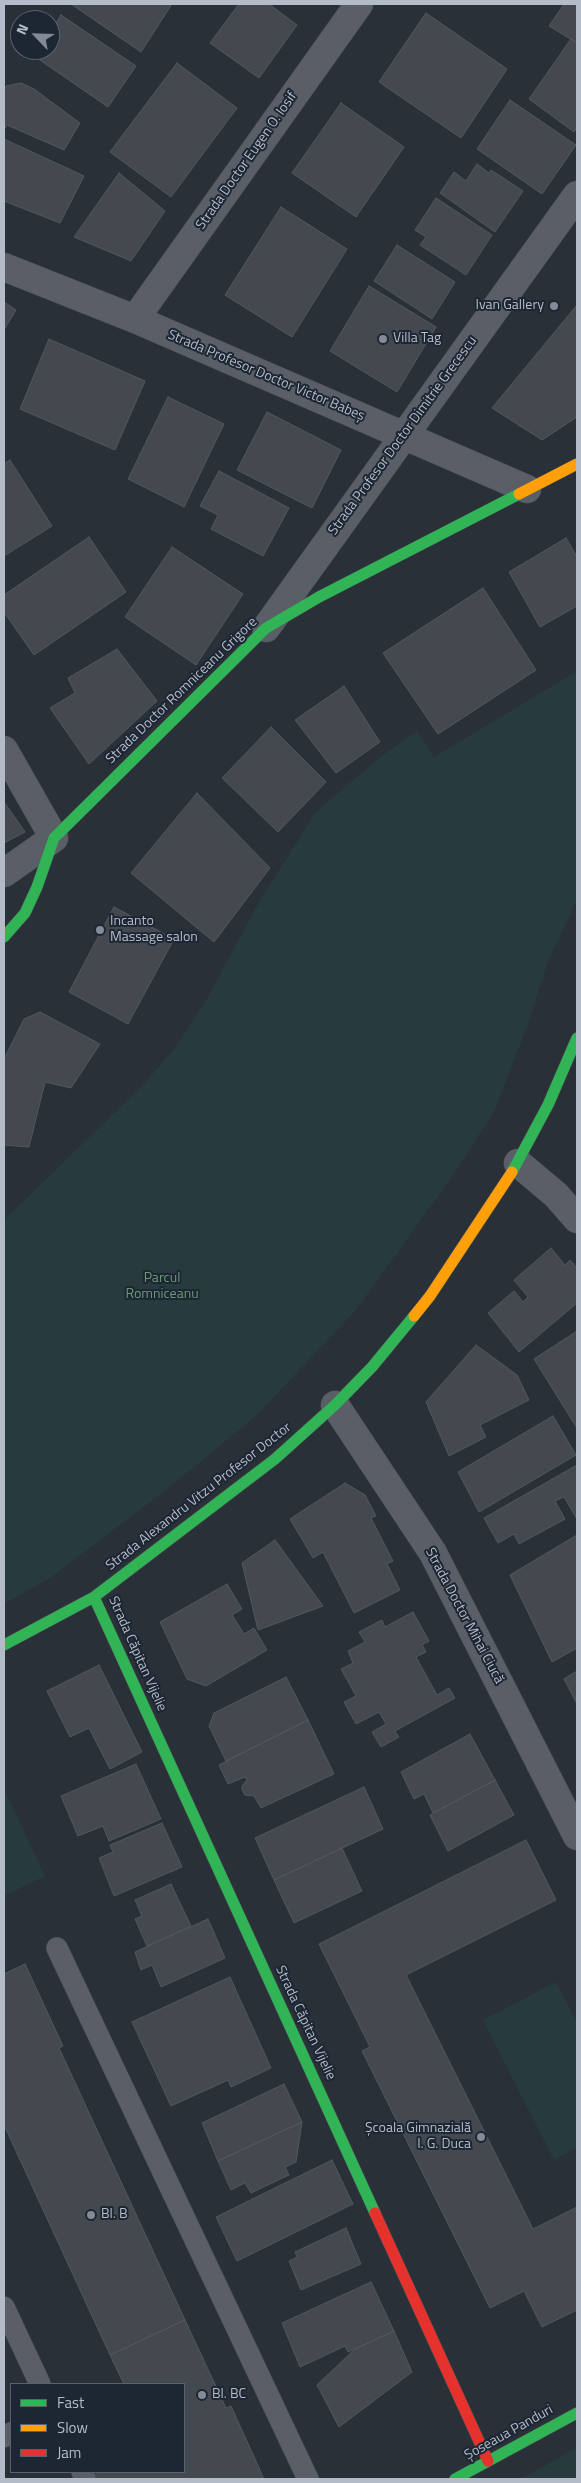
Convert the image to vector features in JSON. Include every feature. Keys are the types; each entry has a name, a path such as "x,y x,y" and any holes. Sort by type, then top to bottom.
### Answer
{"street":[{"name":"Strada Doctor Eugen O. Iosif","path":"135,319 359,4"},
{"name":"Strada Profesor Doctor Dimitrie Grecescu","path":"266,628 577,195"},
{"name":"Strada Profesor Doctor Victor Babeș","path":"4,267 135,319 528,488"},
{"name":"Strada Doctor Romniceanu Grigore","path":"4,937 25,913 37,887 54,838 266,628 319,597 577,464"},
{"path":"4,750 54,838 4,873"},
{"name":"Strada Alexandru Vitzu Profesor Doctor","path":"4,1645 94,1597 275,1459 335,1405 372,1367 430,1296 518,1163 548,1105 577,1038"},
{"path":"518,1163 556,1195 577,1219"},
{"name":"Strada Doctor Mihai Ciucă","path":"335,1405 433,1553 577,1836"},
{"name":"Strada Căpitan Vijelie","path":"94,1597 488,2461"},
{"name":"Șoseaua Panduri","path":"456,2479 577,2413"}],"lane":[{"path":"58,1948 308,2479"},
{"path":"4,2308 40,2383"}],"green space":[{"name":"Parcul Romniceanu","path":"577,671 577,900 549,959 526,1030 494,1111 458,1168 356,1310 258,1414 170,1487 50,1578 4,1604 4,1220 144,1084 177,1045 207,999 260,900 316,812 384,754 417,731 434,757"},
{"path":"4,1789 45,1876 4,1896"},
{"path":"556,1982 577,2023 577,2148 554,2160 483,2020"},
{"path":"577,2447 577,2479 521,2479"}],"building":[{"path":"71,4 172,4 141,52"},
{"path":"239,4 269,4 297,25 259,78 210,43"},
{"path":"564,4 577,4 577,43 549,26"},
{"path":"426,13 507,69 461,138 379,82"},
{"path":"61,15 136,66 108,107 40,60 60,60"},
{"path":"571,39 577,43 577,127 574,132 529,99"},
{"path":"177,63 237,108 171,197 110,152"},
{"path":"21,83 34,89 80,123 64,150 7,125 4,130 4,90 6,86"},
{"path":"510,100 576,145 542,194 477,149"},
{"path":"341,103 404,147 356,217 292,173"},
{"path":"4,139 84,176 60,223 4,201"},
{"path":"477,164 489,173 491,170 523,191 495,232 440,193 454,172 466,181"},
{"path":"119,173 165,211 131,261 74,237"},
{"path":"436,198 492,235 466,275 420,245 426,237 415,230"},
{"path":"281,207 347,249 292,337 225,295"},
{"path":"397,245 455,282 432,319 374,281"},
{"name":"Villa Tag","path":"369,286 436,327 397,392 330,351"},
{"path":"4,302 16,310 4,330"},
{"path":"577,305 577,417 542,440 492,408"},
{"path":"49,339 145,381 115,450 20,409"},
{"path":"168,397 224,424 184,507 128,479"},
{"path":"267,412 341,450 312,508 237,470"},
{"path":"10,460 52,526 4,556 4,464"},
{"path":"219,471 289,508 263,556 211,529 218,515 200,506"},
{"path":"89,537 126,592 34,655 4,612 4,595"},
{"path":"566,538 577,557 577,606 540,627 509,572"},
{"path":"172,547 243,594 196,665 125,617"},
{"path":"483,588 536,670 438,734 383,653"},
{"path":"117,649 157,701 89,764 50,708 75,693 68,678"},
{"path":"344,686 380,742 336,773 295,720"},
{"path":"271,727 326,782 278,832 222,778"},
{"path":"197,793 270,868 214,942 131,873"},
{"path":"4,802 25,832 4,843"},
{"path":"114,907 174,939 128,1024 69,992"},
{"path":"40,1012 100,1044 71,1088 45,1082 29,1147 4,1145 4,1059 24,1019"},
{"path":"551,1248 565,1265 570,1260 577,1268 577,1303 519,1352 488,1313 514,1291 523,1302 528,1297 514,1280"},
{"path":"577,1331 577,1428 534,1359"},
{"path":"476,1345 517,1375 529,1400 480,1425 486,1437 449,1456 426,1402"},
{"path":"553,1416 576,1455 479,1512 458,1472"},
{"path":"577,1465 577,1519 564,1497 555,1501 565,1519 519,1544 514,1534 498,1543 484,1518"},
{"path":"345,1483 365,1495 376,1516 371,1518 393,1561 387,1564 400,1590 354,1613 323,1552 313,1558 290,1519"},
{"path":"577,1535 577,1648 552,1662 510,1575"},
{"path":"275,1540 323,1606 258,1630 242,1563"},
{"path":"227,1584 242,1609 232,1615 244,1634 254,1628 267,1650 206,1686 187,1679 160,1622"},
{"path":"413,1612 429,1641 422,1645 426,1652 416,1657 437,1695 449,1688 455,1698 395,1731 399,1737 381,1747 372,1732 386,1724 379,1712 356,1724 344,1702 356,1696 341,1669 353,1663 348,1651 365,1642 359,1632 382,1620 385,1627"},
{"path":"99,1665 142,1752 110,1769 89,1728 70,1737 47,1691"},
{"path":"577,1671 577,1704 564,1679"},
{"path":"286,1677 308,1720 226,1761 209,1726 214,1713"},
{"path":"308,1720 334,1774 261,1808 254,1796 245,1795 242,1790 242,1786 247,1780 245,1777 228,1784 219,1765"},
{"path":"470,1734 495,1780 433,1813 424,1794 414,1799 401,1772"},
{"path":"136,1764 161,1819 109,1841 103,1826 78,1836 61,1796"},
{"path":"495,1780 514,1815 448,1851 430,1815"},
{"path":"364,1787 383,1829 274,1880 255,1838"},
{"path":"162,1823 182,1867 114,1896 99,1858 113,1852 110,1845"},
{"path":"526,1840 556,1900 406,1975 533,2229 577,2207 577,2310 542,2327 524,2291 490,2308 362,2051 370,2047 319,1944"},
{"path":"342,1848 362,1891 294,1923 274,1880"},
{"path":"171,1884 191,1926 147,1946 135,1919 142,1916 135,1900"},
{"path":"208,1919 225,1958 161,1987 152,1965 141,1970 135,1952"},
{"name":"Bl. B","path":"25,1964 63,2046 59,2048 185,2320 110,2355 4,2125 4,1974"},
{"path":"230,1977 271,2068 231,2087 228,2080 171,2106 132,2022"},
{"path":"284,2084 302,2122 218,2161 202,2123"},
{"path":"302,2122 296,2162 285,2167 289,2175 251,2193 245,2183 231,2190 218,2161"},
{"path":"332,2160 353,2204 237,2261 216,2217"},
{"path":"346,2228 361,2264 301,2290 289,2261 297,2257 295,2252"},
{"path":"371,2282 394,2331 348,2352 345,2346 300,2367 282,2323"},
{"name":"Bl. BC","path":"185,2320 226,2408 231,2406 264,2479 85,2479 99,2473 185,2473 185,2383 124,2383 110,2355"},
{"path":"394,2331 412,2372 339,2427 317,2385 355,2349"}],"traffic: fast":[{"path":"4,937 25,913 37,887 54,838 266,628 319,597 519,494"},
{"path":"512,1172 548,1105 577,1038"},
{"path":"4,1645 94,1597 275,1459 335,1405 372,1367 414,1316"},
{"path":"94,1597 375,2213"},
{"path":"455,2479 577,2413"}],"traffic: slow":[{"path":"519,494 577,464"},
{"path":"414,1316 430,1296 512,1172"}],"traffic: jam":[{"path":"375,2213 488,2461"}],"place":[{"name":"Ivan Gallery","path":"554,306"},
{"name":"Villa Tag","path":"383,339"},
{"name":"Incanto Massage salon","path":"100,930"},
{"name":"Școala Gimnazială I. G. Duca","path":"481,2137"},
{"name":"Bl. B","path":"91,2215"},
{"name":"Bl. BC","path":"202,2395"}]}
